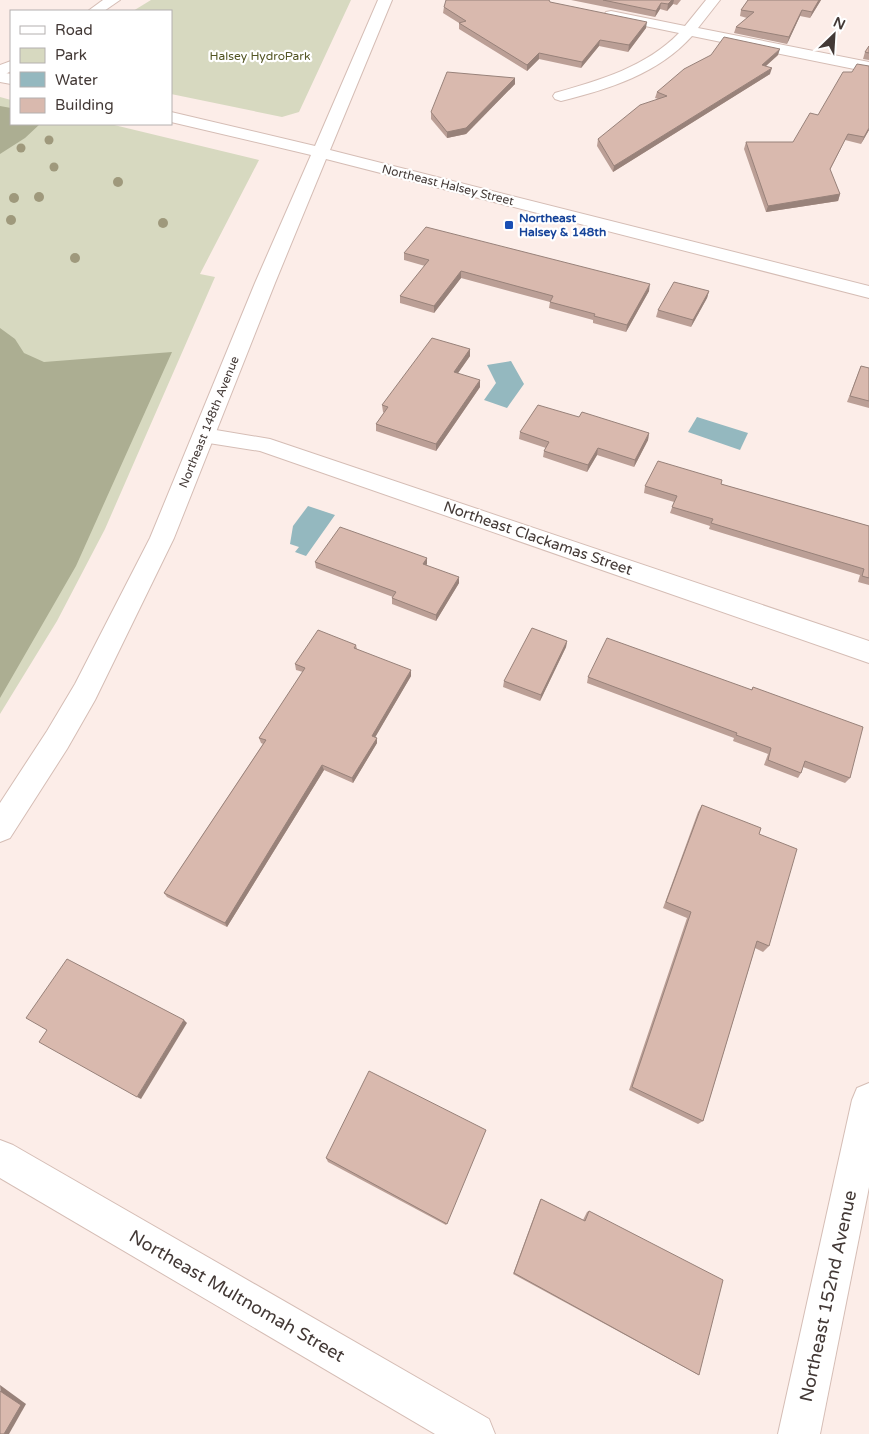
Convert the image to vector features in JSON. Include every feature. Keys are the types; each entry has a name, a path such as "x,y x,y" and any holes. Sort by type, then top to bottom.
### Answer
{"main road":[{"path":"97,10 113,0"},
{"name":"Northeast 148th Avenue","path":"0,828 57,740 127,610 162,538 385,0"},
{"path":"561,96 600,85 638,70 660,57 689,30 713,0"},
{"path":"594,11 869,67"},
{"name":"Northeast Halsey Street","path":"172,117 869,292"},
{"name":"Northeast Clackamas Street","path":"204,436 262,444 869,652"},
{"name":"Northeast 152nd Avenue","path":"799,1434 869,1100"},
{"name":"Northeast Multnomah Street","path":"0,1158 474,1434"}],"green space":[{"name":"Halsey HydroPark","path":"151,0 351,0 299,112 282,117 172,94 172,10 135,10"},
{"path":"0,97 10,100 10,125 114,125 259,160 200,274 215,277 105,529 57,621 0,714"},
{"path":"0,106 10,108 10,125 39,125 25,138 0,154"},
{"path":"0,328 15,339 24,353 44,362 172,352 76,566 0,698"}],"water":[{"path":"511,361 524,384 507,408 484,400 496,383 487,365"},
{"path":"697,417 748,433 740,450 688,432"},
{"path":"308,506 335,515 306,556 295,552 299,547 290,544 293,526"}],"building":[{"path":"446,0 549,0 550,2 647,22 629,45 600,40 582,62 539,53 527,65 459,23 466,21 444,7"},
{"path":"603,0 672,0 668,4 661,3 656,11"},
{"path":"748,0 819,0 812,12 802,10 789,37 736,27 754,12 741,10"},
{"path":"724,37 780,49 762,65 772,68 614,166 598,139 640,105 667,96 657,92 684,69 711,55"},
{"path":"857,64 869,66 869,128 864,137 848,134 830,169 840,194 768,206 746,142 793,142 810,113 818,115 843,72 852,72"},
{"path":"447,72 515,78 466,128 447,132 431,112"},
{"path":"426,227 650,284 627,325 550,302 553,296 461,271 434,306 400,296 429,260 404,253"},
{"path":"674,282 709,291 693,320 658,310"},
{"path":"432,338 470,349 454,372 480,380 436,444 376,424 388,407 382,405"},
{"path":"861,366 869,368 869,401 850,396"},
{"path":"538,405 579,417 582,412 649,433 635,460 598,448 588,465 544,451 549,442 520,432"},
{"path":"658,461 722,480 721,484 869,526 869,578 862,576 864,569 711,523 713,519 672,507 677,496 645,486"},
{"path":"340,527 427,558 423,564 459,577 436,615 392,598 396,592 315,562"},
{"path":"532,628 567,641 541,695 504,681"},
{"path":"318,630 356,645 354,648 411,670 372,736 377,738 352,778 322,765 225,923 164,893 266,740 259,738 305,668 295,664"},
{"path":"607,638 752,690 753,687 863,727 850,778 805,761 801,773 768,760 771,748 736,735 737,733 588,677"},
{"path":"702,805 761,828 759,834 797,849 769,946 757,941 703,1121 632,1087 691,912 666,902"},
{"path":"67,959 184,1020 137,1097 39,1042 47,1030 26,1018"},
{"path":"369,1071 486,1130 447,1224 326,1158"},
{"path":"541,1199 585,1221 589,1211 723,1280 699,1375 514,1273"},
{"path":"0,1391 21,1405 4,1434 0,1434"}],"place":[{"name":"Northeast Halsey & 148th","path":"509,225"}]}
